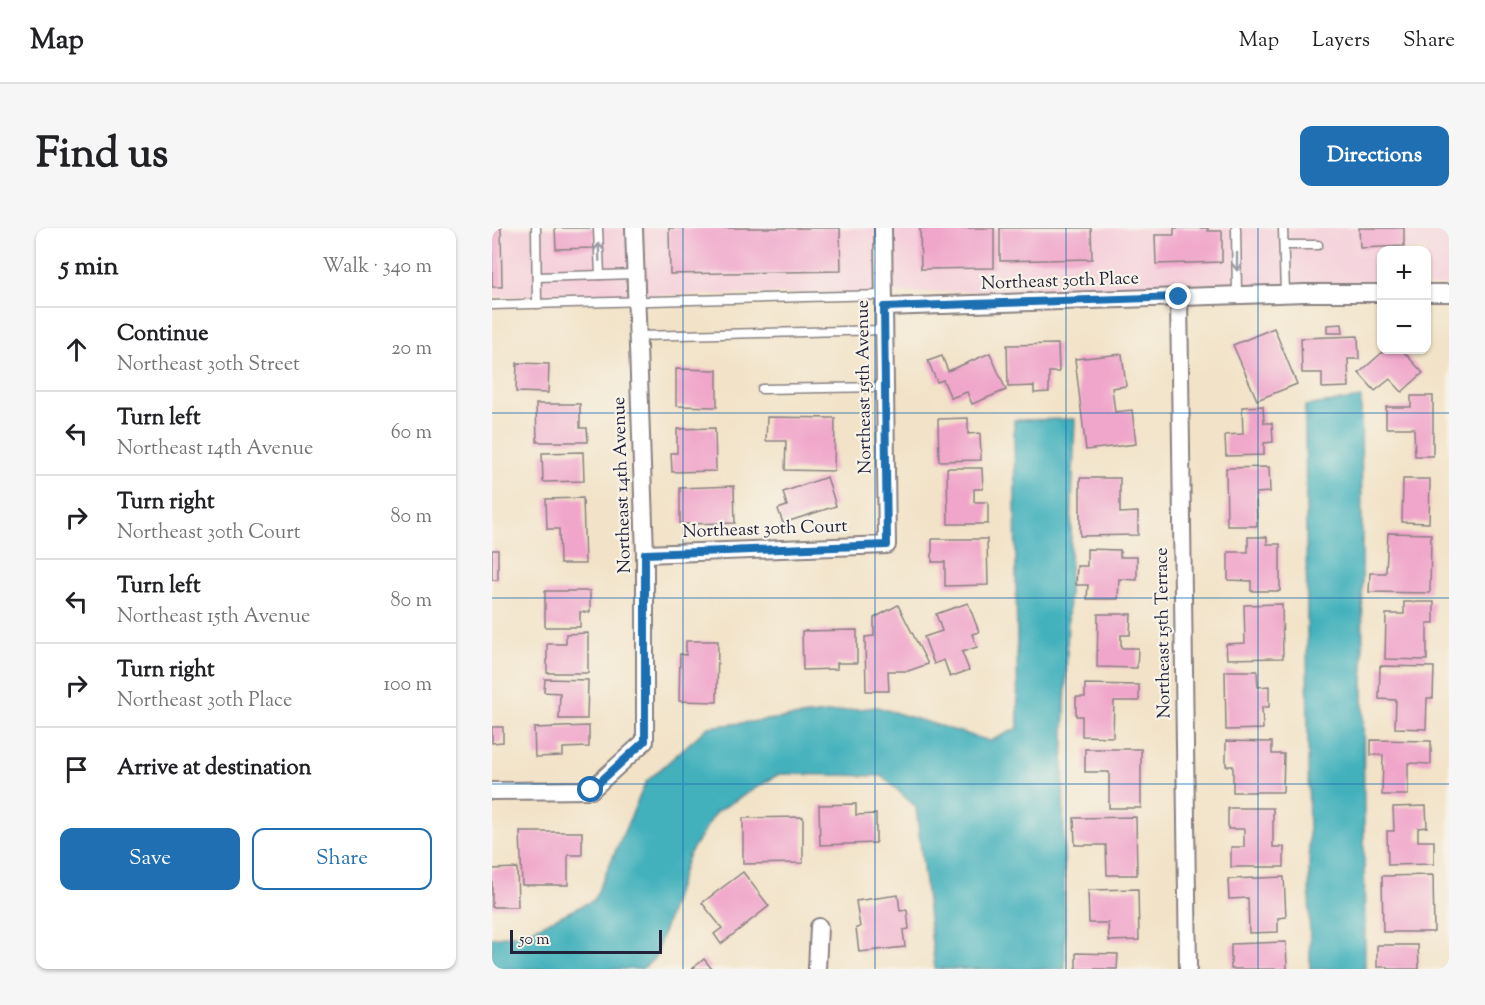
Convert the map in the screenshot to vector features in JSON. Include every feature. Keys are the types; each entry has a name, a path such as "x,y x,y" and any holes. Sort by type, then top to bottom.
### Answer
{"street":[{"name":"Northeast 14th Avenue","path":"492,791 591,790 645,741 645,554 634,228"},
{"name":"Northeast 15th Avenue","path":"883,228 887,545"},
{"name":"Northeast 30th Place","path":"884,301 1377,293"},
{"path":"1431,293 1449,293"},
{"name":"Northeast 15th Terrace","path":"1179,297 1188,969"},
{"name":"Northeast 30th Court","path":"645,554 887,545"},
{"path":"817,969 819,927"}],"lane":[{"path":"536,228 537,304"},
{"path":"598,228 600,275"},
{"path":"1236,228 1237,296"},
{"path":"1283,228 1285,294"},
{"path":"1284,245 1318,245"},
{"path":"537,277 636,274"},
{"path":"492,305 884,301"},
{"path":"638,336 884,330"},
{"path":"762,389 885,387"}],"shaded area":[{"path":"492,228 1449,228 1449,286 1431,286 1431,246 1377,246 1377,287 492,297"}],"water":[{"path":"1361,398 1365,969 1310,969 1305,406"},
{"path":"1075,419 1063,766 1065,969 935,969 916,807 882,776 779,774 716,812 688,856 655,958 642,969 492,969 492,938 525,933 594,900 646,782 708,727 877,707 990,741 1018,728 1014,420"}],"building":[{"path":"492,228 501,228 502,287 492,287"},
{"path":"555,228 594,228 594,248 556,249"},
{"path":"669,228 840,228 841,271 670,274"},
{"path":"920,228 994,228 994,268 921,269"},
{"path":"1000,228 1091,228 1092,259 1000,261"},
{"path":"1174,228 1208,228 1208,231 1222,231 1222,262 1156,264 1155,235 1174,235"},
{"path":"1359,228 1404,228 1404,246 1360,248"},
{"path":"1342,324 1343,333 1327,333 1327,325"},
{"path":"1274,328 1297,384 1257,400 1233,345"},
{"path":"1358,336 1359,359 1348,359 1349,387 1322,388 1322,373 1302,373 1301,338"},
{"path":"1058,344 1059,372 1049,372 1049,392 1034,393 1034,386 1008,387 1007,345"},
{"path":"990,353 1006,390 972,404 967,392 951,398 943,380 937,382 928,361 942,356 948,371"},
{"path":"1122,354 1126,386 1112,388 1115,412 1132,410 1136,444 1086,450 1075,359"},
{"path":"1380,354 1406,354 1423,373 1402,392 1390,379 1375,391 1359,373"},
{"path":"517,363 549,364 548,393 516,392"},
{"path":"676,369 717,370 717,407 676,406"},
{"path":"1411,396 1433,396 1433,456 1415,456 1414,428 1386,428 1386,407 1411,407"},
{"path":"536,404 580,404 580,428 587,428 588,442 537,442"},
{"path":"1263,406 1264,423 1272,423 1273,442 1264,443 1264,455 1226,456 1225,435 1243,434 1242,407"},
{"path":"767,417 835,418 834,471 785,470 786,441 766,441"},
{"path":"968,418 968,434 980,433 981,460 939,461 938,419"},
{"path":"715,428 716,471 672,472 671,453 677,453 677,429"},
{"path":"583,452 584,481 543,482 542,453"},
{"path":"1269,467 1270,492 1256,493 1257,526 1227,526 1226,468"},
{"path":"947,468 982,468 983,489 974,489 974,502 988,502 988,524 948,524"},
{"path":"827,477 836,506 783,523 778,509 787,506 783,492"},
{"path":"1080,478 1120,478 1120,513 1138,512 1138,535 1080,536"},
{"path":"1403,479 1430,479 1429,523 1402,522"},
{"path":"734,486 735,523 680,524 680,488"},
{"path":"583,498 585,564 560,564 559,529 547,529 546,499"},
{"path":"1388,533 1431,534 1430,593 1369,592 1370,573 1386,573"},
{"path":"1248,537 1267,537 1267,544 1280,544 1280,591 1251,591 1251,581 1228,580 1228,552 1248,552"},
{"path":"932,539 987,539 988,585 945,586 945,562 932,562"},
{"path":"1087,549 1120,550 1120,557 1137,557 1137,580 1119,579 1118,599 1087,599 1088,585 1076,585 1077,566 1087,566"},
{"path":"492,550 498,550 498,580 492,580"},
{"path":"545,591 590,591 590,612 580,612 580,627 545,627"},
{"path":"1404,602 1434,602 1434,623 1427,623 1427,660 1385,659 1386,614 1404,614"},
{"path":"968,603 979,632 972,634 977,647 962,652 969,670 950,677 944,660 934,664 924,637 942,631 936,614"},
{"path":"1282,604 1283,658 1227,659 1226,644 1245,643 1244,605"},
{"path":"898,605 928,664 908,671 888,671 889,691 866,691 865,637 874,636 874,618"},
{"path":"1098,614 1131,614 1130,635 1121,635 1121,648 1138,648 1137,668 1097,667"},
{"path":"857,630 857,663 837,663 837,669 803,670 802,631"},
{"path":"588,633 588,673 547,673 547,644 566,644 566,634"},
{"path":"686,641 718,641 717,702 679,701 680,654 686,655"},
{"path":"1380,666 1434,667 1433,698 1427,698 1426,729 1395,728 1396,700 1379,699"},
{"path":"1225,671 1257,671 1258,687 1269,686 1269,707 1262,707 1263,729 1226,730"},
{"path":"545,679 588,680 587,719 559,719 560,693 544,692"},
{"path":"1085,684 1139,685 1139,701 1114,701 1113,737 1082,736 1082,716 1076,716 1076,697 1085,697"},
{"path":"589,726 589,747 563,748 563,756 535,757 534,728"},
{"path":"492,727 503,727 503,742 492,743"},
{"path":"1371,740 1431,741 1431,764 1408,763 1408,795 1382,795 1383,755 1371,755"},
{"path":"1226,741 1272,742 1272,754 1284,754 1283,792 1233,792 1233,766 1226,766"},
{"path":"1085,749 1141,749 1141,808 1109,808 1109,772 1085,772"},
{"path":"856,804 856,815 876,814 876,843 820,845 819,805"},
{"path":"1426,806 1427,827 1418,828 1418,841 1434,841 1434,864 1388,865 1387,831 1394,831 1393,807"},
{"path":"1228,808 1273,808 1273,847 1284,847 1284,867 1231,867 1231,847 1244,847 1244,829 1228,829"},
{"path":"803,817 803,863 743,864 743,818"},
{"path":"1136,817 1137,875 1107,875 1106,845 1075,845 1074,818"},
{"path":"520,832 582,832 582,855 568,855 568,885 522,885"},
{"path":"517,868 518,907 492,907 492,869"},
{"path":"743,872 769,906 721,944 714,934 722,928 702,903"},
{"path":"1433,875 1434,932 1383,932 1382,876"},
{"path":"1284,877 1286,917 1278,918 1278,932 1249,933 1248,898 1229,899 1228,879"},
{"path":"1138,889 1139,940 1109,941 1108,923 1089,923 1088,890"},
{"path":"898,895 900,911 907,910 909,929 903,930 905,947 859,952 856,928 860,927 856,901"},
{"path":"1286,942 1287,969 1231,969 1231,944"},
{"path":"1377,945 1418,945 1419,969 1377,967"},
{"path":"1076,953 1118,954 1117,969 1076,969"},
{"path":"704,959 712,969 692,969"}],"route":[{"path":"591,790 645,741 645,554 887,545 884,307 1179,297"}]}
